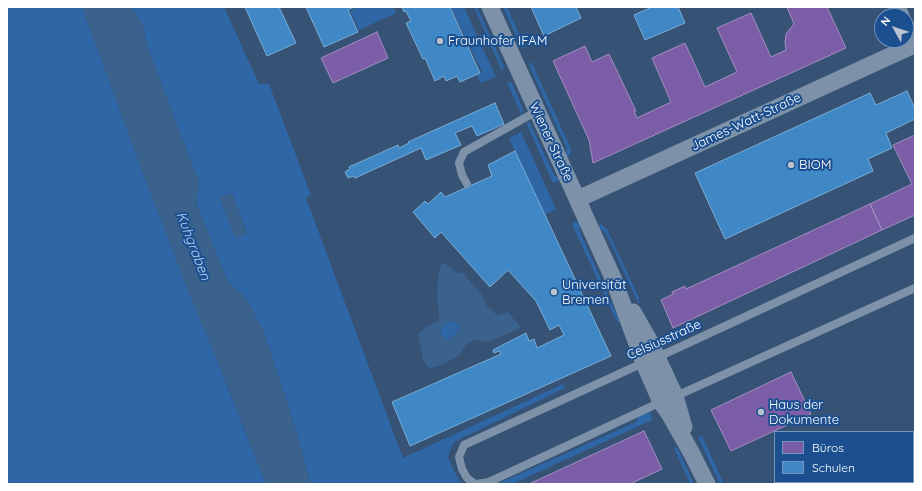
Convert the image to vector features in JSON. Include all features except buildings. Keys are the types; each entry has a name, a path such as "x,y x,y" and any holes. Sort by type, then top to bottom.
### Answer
{"street":[{"name":"Wiener Straße","path":"490,7 613,278 650,342 651,360 707,484"},
{"name":"James-Watt-Straße","path":"578,199 915,45"}],"lane":[{"path":"467,184 462,175 460,164 464,152 537,111"},
{"name":"Celsiusstraße","path":"915,238 464,445 459,457 462,469 467,478 475,484 489,482 668,399 915,288"}],"shaded area":[{"path":"7,7 82,7 147,184 266,484 7,484"},
{"path":"131,7 224,7 259,84 269,84 311,195 306,198 403,458 563,384 565,388 454,442 448,458 459,481 462,484 311,484 289,407 263,330 246,298 228,282 196,202 199,183 147,45 143,26","holes":["232,193 247,233 235,238 220,198"]},
{"path":"358,7 393,7 396,13 359,30 350,11"},
{"path":"451,7 464,7 496,77 481,83 477,75 482,72"},
{"path":"474,7 477,7 504,67 502,71"},
{"path":"503,7 507,7 525,48 521,47"},
{"path":"531,61 571,149 567,158 565,155 567,149 529,65"},
{"path":"507,82 512,83 523,109 522,116"},
{"path":"526,122 530,123 554,175 560,180 553,183"},
{"path":"521,132 556,209 544,215 509,138"},
{"path":"575,222 580,223 581,225 579,230 617,315 622,318 623,322 620,323 616,320 572,224"},
{"path":"600,223 607,229 639,298 639,305 606,233 599,228"},
{"path":"453,321 460,326 455,335 448,339 444,339 440,332 441,329 446,322"},
{"path":"650,411 652,420 512,484 497,484 636,422 639,416"},
{"path":"702,436 724,484 720,484 698,437"},
{"path":"677,447 694,484 690,484 674,448"}],"water":[{"name":"Kuhgraben","path":"82,7 131,7 143,26 147,45 199,183 196,203 228,282 246,298 263,330 289,407 311,484 266,484 188,291"},
{"path":"232,193 247,234 235,238 220,198"},
{"path":"442,262 458,273 462,272 482,295 486,305 497,315 508,312 521,328 488,342 475,340 466,345 459,355 446,363 430,369 423,361 418,334 427,326 439,320 437,297 438,275","holes":["453,321 460,327 455,335 448,339 444,339 440,332 446,322"]}],"place":[{"name":"Fraunhofer IFAM","path":"440,41"},
{"name":"BIOM","path":"791,165"},
{"name":"Universität Bremen","path":"554,292"},
{"name":"Haus der Dokumente","path":"761,412"}]}
